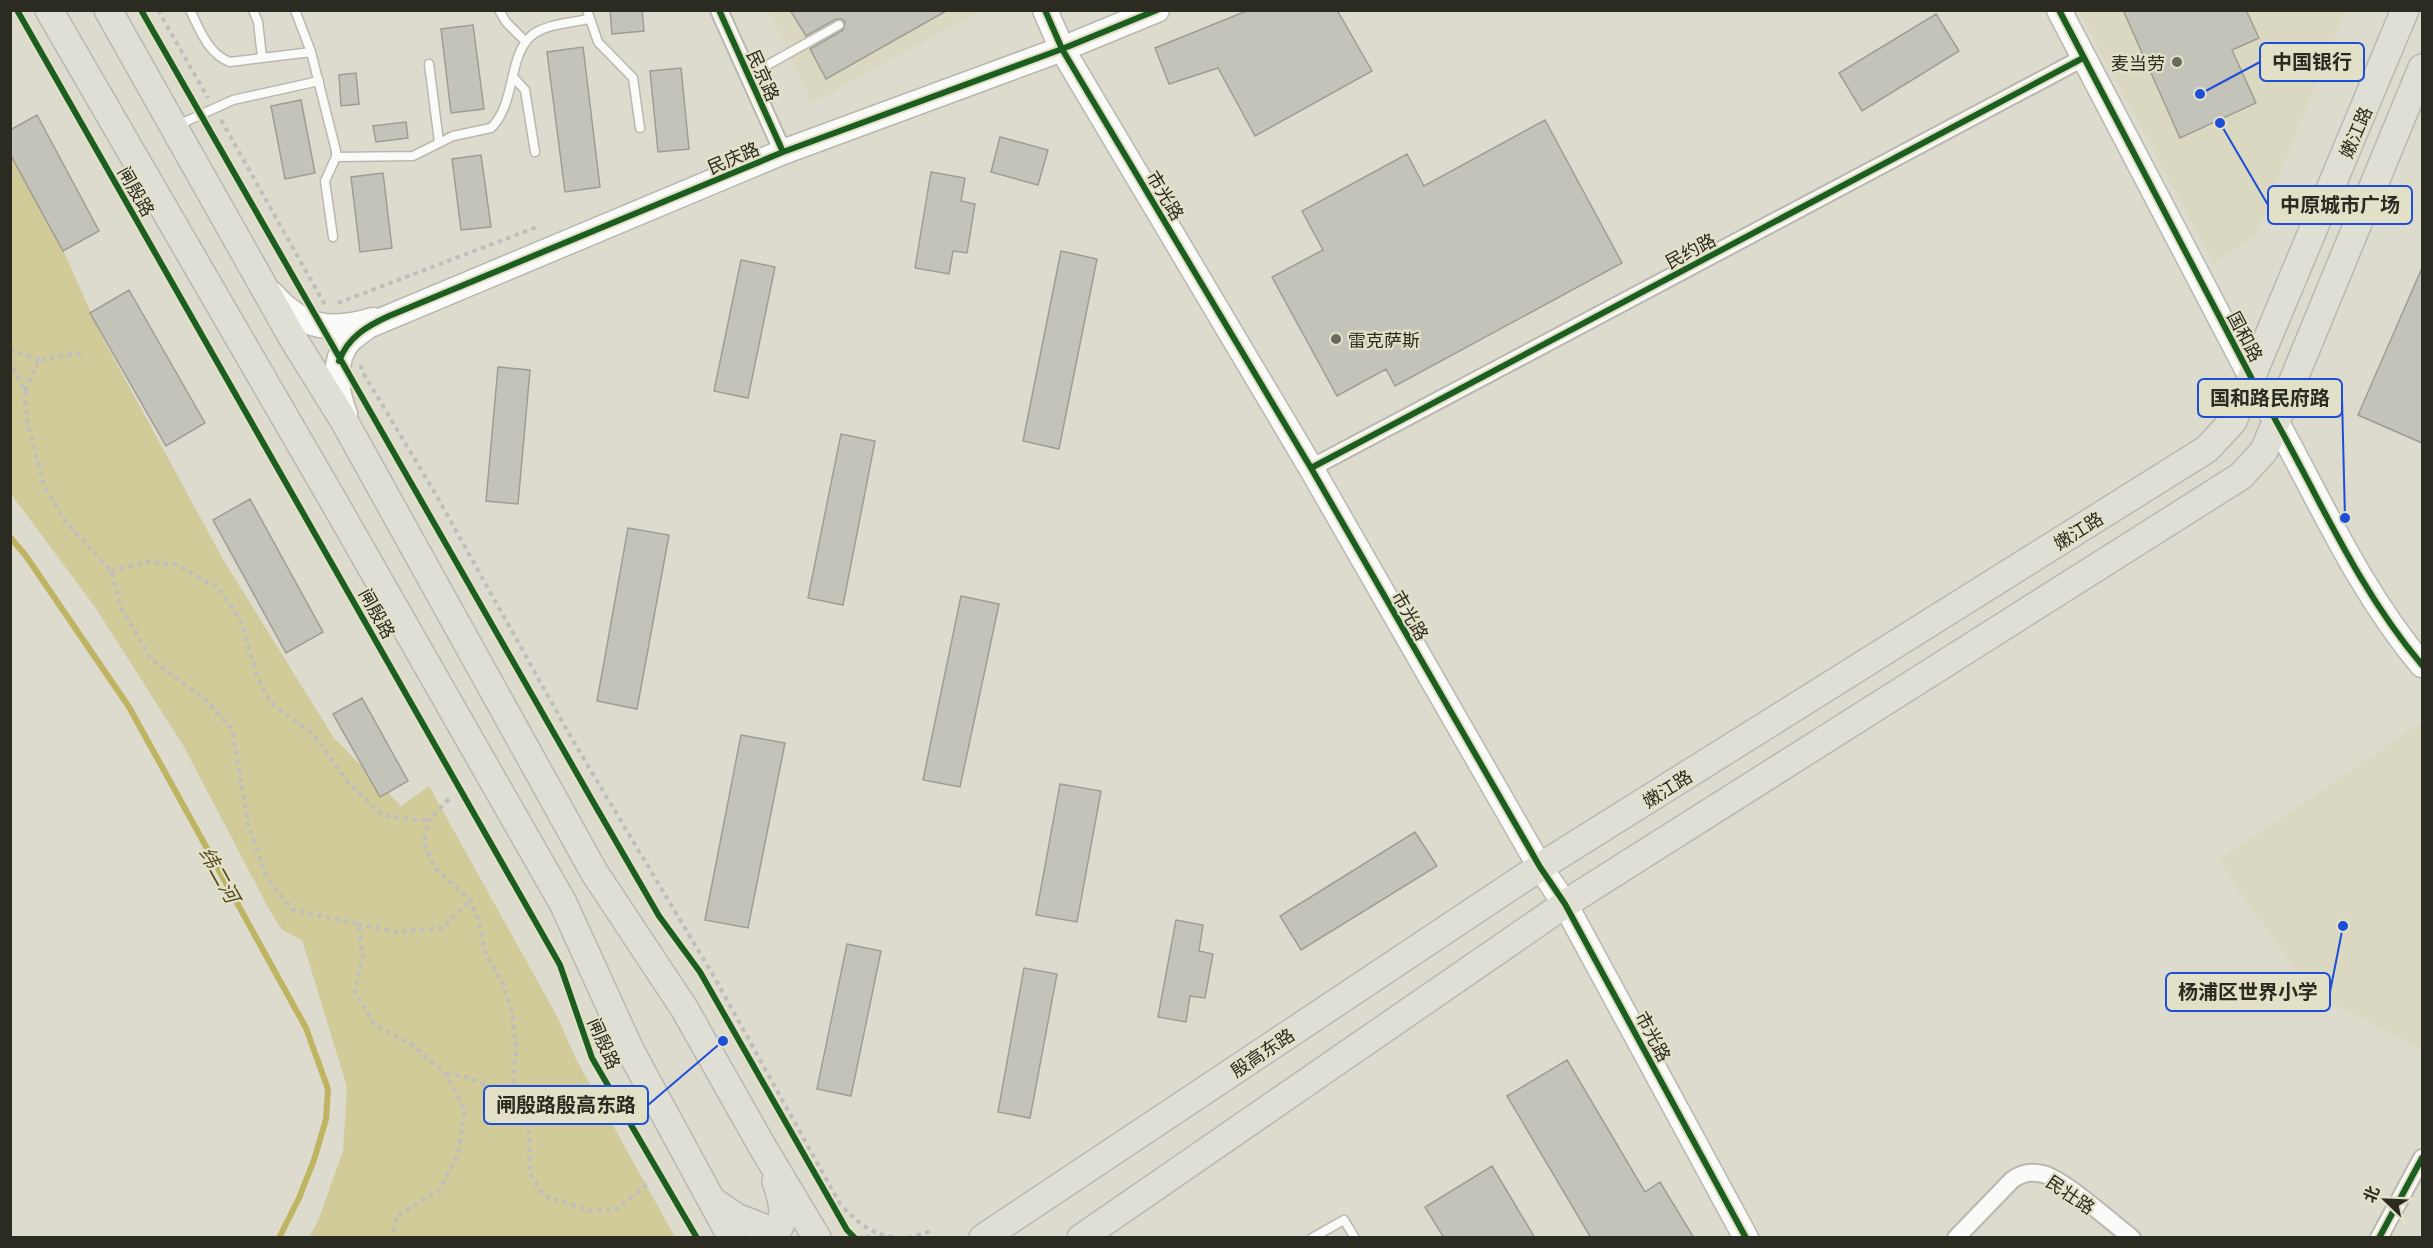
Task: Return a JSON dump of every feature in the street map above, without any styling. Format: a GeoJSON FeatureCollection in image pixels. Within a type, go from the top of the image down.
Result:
{"type":"FeatureCollection","features":[{"type":"Feature","properties":{"kind":"main road","name":"闸殷路"},"geometry":{"type":"LineString","coordinates":[[49,10],[563,903],[631,1052],[732,1238]]}},
{"type":"Feature","properties":{"kind":"main road"},"geometry":{"type":"LineString","coordinates":[[108,10],[359,450],[594,872],[684,1008],[817,1238]]}},
{"type":"Feature","properties":{"kind":"main road","name":"嫩江路"},"geometry":{"type":"LineString","coordinates":[[1540,867],[2206,449],[2233,421],[2405,10]]}},
{"type":"Feature","properties":{"kind":"main road","name":"嫩江路"},"geometry":{"type":"LineString","coordinates":[[1565,904],[2241,476],[2264,451],[2422,68]]}},
{"type":"Feature","properties":{"kind":"main road","name":"殷高东路"},"geometry":{"type":"LineString","coordinates":[[983,1238],[1540,867]]}},
{"type":"Feature","properties":{"kind":"main road"},"geometry":{"type":"LineString","coordinates":[[1081,1238],[1565,904]]}},
{"type":"Feature","properties":{"kind":"main road"},"geometry":{"type":"LineString","coordinates":[[711,1200],[736,1217],[762,1228],[772,1231],[778,1228],[782,1221],[781,1197],[762,1146]]}},
{"type":"Feature","properties":{"kind":"street","name":"民京路"},"geometry":{"type":"LineString","coordinates":[[718,10],[783,152]]}},
{"type":"Feature","properties":{"kind":"street","name":"市光路"},"geometry":{"type":"LineString","coordinates":[[1045,10],[1062,49],[1311,468],[1540,867],[1565,904],[1746,1238]]}},
{"type":"Feature","properties":{"kind":"street","name":"民庆路"},"geometry":{"type":"LineString","coordinates":[[264,285],[294,316],[321,326],[351,332],[783,152],[1062,49],[1157,10]]}},
{"type":"Feature","properties":{"kind":"street","name":"国和路"},"geometry":{"type":"LineString","coordinates":[[2059,10],[2252,379],[2277,420],[2370,592],[2399,637],[2422,665]]}},
{"type":"Feature","properties":{"kind":"street","name":"民约路"},"geometry":{"type":"LineString","coordinates":[[1311,468],[2083,58]]}},
{"type":"Feature","properties":{"kind":"street"},"geometry":{"type":"LineString","coordinates":[[351,332],[349,342],[339,361],[337,383],[341,405],[359,450]]}},
{"type":"Feature","properties":{"kind":"street"},"geometry":{"type":"LineString","coordinates":[[2379,1238],[2422,1158]]}},
{"type":"Feature","properties":{"kind":"street","name":"民壮路"},"geometry":{"type":"LineString","coordinates":[[1956,1238],[2012,1180],[2018,1175],[2032,1172],[2054,1178],[2132,1238]]}},
{"type":"Feature","properties":{"kind":"lane"},"geometry":{"type":"LineString","coordinates":[[190,10],[209,46],[221,58],[230,62],[310,52]]}},
{"type":"Feature","properties":{"kind":"lane"},"geometry":{"type":"LineString","coordinates":[[254,10],[258,22],[262,57]]}},
{"type":"Feature","properties":{"kind":"lane"},"geometry":{"type":"LineString","coordinates":[[295,10],[319,81],[336,157],[326,181],[333,237]]}},
{"type":"Feature","properties":{"kind":"lane"},"geometry":{"type":"LineString","coordinates":[[500,10],[506,22],[526,42]]}},
{"type":"Feature","properties":{"kind":"lane"},"geometry":{"type":"LineString","coordinates":[[336,157],[413,156],[439,142],[468,132],[491,128],[505,110],[513,77],[526,42],[532,35],[546,28],[588,14],[598,42],[633,78],[640,128]]}},
{"type":"Feature","properties":{"kind":"lane"},"geometry":{"type":"LineString","coordinates":[[748,76],[839,25]]}},
{"type":"Feature","properties":{"kind":"lane"},"geometry":{"type":"LineString","coordinates":[[429,64],[439,142]]}},
{"type":"Feature","properties":{"kind":"lane"},"geometry":{"type":"LineString","coordinates":[[513,77],[525,90],[535,152]]}},
{"type":"Feature","properties":{"kind":"lane"},"geometry":{"type":"LineString","coordinates":[[175,127],[233,100],[319,81]]}},
{"type":"Feature","properties":{"kind":"lane"},"geometry":{"type":"LineString","coordinates":[[1312,1238],[1344,1220],[1354,1238]]}},
{"type":"Feature","properties":{"kind":"path"},"geometry":{"type":"LineString","coordinates":[[262,193],[327,309],[537,227]]}},
{"type":"Feature","properties":{"kind":"path"},"geometry":{"type":"LineString","coordinates":[[338,303],[364,357],[362,371],[435,493],[572,739],[713,975],[840,1204],[865,1228],[876,1234],[901,1238]]}},
{"type":"Feature","properties":{"kind":"path"},"geometry":{"type":"LineString","coordinates":[[10,350],[39,360],[81,353]]}},
{"type":"Feature","properties":{"kind":"path"},"geometry":{"type":"LineString","coordinates":[[10,359],[25,392],[27,420],[44,486],[66,522],[111,571],[121,607],[150,658],[207,701],[232,729],[248,824],[267,878],[293,910],[396,932],[443,928],[470,900]]}},
{"type":"Feature","properties":{"kind":"path"},"geometry":{"type":"LineString","coordinates":[[25,392],[39,360]]}},
{"type":"Feature","properties":{"kind":"path"},"geometry":{"type":"LineString","coordinates":[[111,571],[146,562],[178,565],[219,589],[240,619],[257,675],[270,702],[312,733],[348,782],[382,815],[428,821]]}},
{"type":"Feature","properties":{"kind":"path"},"geometry":{"type":"LineString","coordinates":[[449,799],[428,821],[424,844],[434,867],[470,900],[478,919],[486,955],[502,981],[512,1011],[516,1047],[514,1098],[529,1128],[530,1173],[544,1196],[591,1211],[615,1210],[650,1182]]}},
{"type":"Feature","properties":{"kind":"path"},"geometry":{"type":"LineString","coordinates":[[358,924],[363,955],[355,992],[374,1024],[412,1045],[446,1074],[465,1110],[458,1154],[439,1190],[397,1216],[392,1238]]}},
{"type":"Feature","properties":{"kind":"path"},"geometry":{"type":"LineString","coordinates":[[446,1074],[463,1074],[479,1084],[514,1098]]}},
{"type":"Feature","properties":{"kind":"path"},"geometry":{"type":"LineString","coordinates":[[812,1169],[836,1210]]}},
{"type":"Feature","properties":{"kind":"path"},"geometry":{"type":"LineString","coordinates":[[908,1238],[928,1232],[932,1238]]}},
{"type":"Feature","properties":{"kind":"path"},"geometry":{"type":"LineString","coordinates":[[866,1238],[876,1234]]}},
{"type":"Feature","properties":{"kind":"shaded area"},"geometry":{"type":"Polygon","coordinates":[[[768,11],[981,11],[812,103],[768,11]]]}},
{"type":"Feature","properties":{"kind":"shaded area"},"geometry":{"type":"Polygon","coordinates":[[[2079,11],[2346,11],[2255,236],[2214,264],[2079,11]]]}},
{"type":"Feature","properties":{"kind":"shaded area"},"geometry":{"type":"Polygon","coordinates":[[[10,131],[100,333],[224,561],[334,738],[401,806],[429,786],[558,1018],[576,1059],[675,1237],[309,1237],[318,1221],[343,1151],[347,1087],[302,940],[282,930],[183,745],[95,607],[11,494],[10,131]]]}},
{"type":"Feature","properties":{"kind":"shaded area"},"geometry":{"type":"Polygon","coordinates":[[[2422,722],[2422,1050],[2310,992],[2218,860],[2422,722]]]}},
{"type":"Feature","properties":{"kind":"building"},"geometry":{"type":"Polygon","coordinates":[[[610,10],[642,10],[644,31],[612,34],[610,10]]]}},
{"type":"Feature","properties":{"kind":"building"},"geometry":{"type":"Polygon","coordinates":[[[790,10],[948,10],[826,79],[810,49],[843,30],[845,22],[842,19],[836,19],[806,36],[790,10]]]}},
{"type":"Feature","properties":{"kind":"building"},"geometry":{"type":"Polygon","coordinates":[[[1249,10],[1337,10],[1372,71],[1255,136],[1218,68],[1169,84],[1155,48],[1249,10]]]}},
{"type":"Feature","properties":{"kind":"building"},"geometry":{"type":"Polygon","coordinates":[[[2123,10],[2246,10],[2259,38],[2232,50],[2256,103],[2180,138],[2123,10]]]}},
{"type":"Feature","properties":{"kind":"building"},"geometry":{"type":"Polygon","coordinates":[[[1936,14],[1959,51],[1862,111],[1839,73],[1936,14]]]}},
{"type":"Feature","properties":{"kind":"building"},"geometry":{"type":"Polygon","coordinates":[[[473,25],[484,109],[451,113],[441,29],[473,25]]]}},
{"type":"Feature","properties":{"kind":"building"},"geometry":{"type":"Polygon","coordinates":[[[583,47],[600,187],[565,192],[547,52],[583,47]]]}},
{"type":"Feature","properties":{"kind":"building"},"geometry":{"type":"Polygon","coordinates":[[[681,68],[689,149],[658,152],[650,71],[681,68]]]}},
{"type":"Feature","properties":{"kind":"building"},"geometry":{"type":"Polygon","coordinates":[[[356,73],[359,104],[341,106],[339,75],[356,73]]]}},
{"type":"Feature","properties":{"kind":"building"},"geometry":{"type":"Polygon","coordinates":[[[301,100],[315,173],[285,179],[271,106],[301,100]]]}},
{"type":"Feature","properties":{"kind":"building"},"geometry":{"type":"Polygon","coordinates":[[[37,115],[99,231],[63,251],[10,154],[10,130],[37,115]]]}},
{"type":"Feature","properties":{"kind":"building"},"geometry":{"type":"Polygon","coordinates":[[[1545,120],[1622,263],[1395,386],[1386,369],[1337,396],[1272,277],[1323,250],[1302,211],[1407,154],[1424,186],[1545,120]]]}},
{"type":"Feature","properties":{"kind":"building"},"geometry":{"type":"Polygon","coordinates":[[[406,122],[408,138],[376,142],[373,126],[406,122]]]}},
{"type":"Feature","properties":{"kind":"building"},"geometry":{"type":"Polygon","coordinates":[[[1000,137],[1048,150],[1038,185],[991,172],[1000,137]]]}},
{"type":"Feature","properties":{"kind":"building"},"geometry":{"type":"Polygon","coordinates":[[[481,155],[491,227],[461,230],[452,159],[481,155]]]}},
{"type":"Feature","properties":{"kind":"building"},"geometry":{"type":"Polygon","coordinates":[[[931,172],[965,178],[961,201],[975,204],[967,253],[953,251],[949,274],[915,268],[931,172]]]}},
{"type":"Feature","properties":{"kind":"building"},"geometry":{"type":"Polygon","coordinates":[[[383,173],[392,248],[360,252],[351,177],[383,173]]]}},
{"type":"Feature","properties":{"kind":"building"},"geometry":{"type":"Polygon","coordinates":[[[1061,251],[1097,259],[1059,449],[1023,441],[1061,251]]]}},
{"type":"Feature","properties":{"kind":"building"},"geometry":{"type":"Polygon","coordinates":[[[741,260],[775,267],[748,398],[714,391],[741,260]]]}},
{"type":"Feature","properties":{"kind":"building"},"geometry":{"type":"Polygon","coordinates":[[[2422,268],[2422,443],[2358,415],[2422,268]]]}},
{"type":"Feature","properties":{"kind":"building"},"geometry":{"type":"Polygon","coordinates":[[[129,290],[205,423],[166,446],[90,313],[129,290]]]}},
{"type":"Feature","properties":{"kind":"building"},"geometry":{"type":"Polygon","coordinates":[[[498,367],[530,370],[518,504],[486,501],[498,367]]]}},
{"type":"Feature","properties":{"kind":"building"},"geometry":{"type":"Polygon","coordinates":[[[841,434],[875,441],[843,605],[808,598],[841,434]]]}},
{"type":"Feature","properties":{"kind":"building"},"geometry":{"type":"Polygon","coordinates":[[[250,499],[323,632],[286,653],[213,520],[250,499]]]}},
{"type":"Feature","properties":{"kind":"building"},"geometry":{"type":"Polygon","coordinates":[[[628,528],[669,535],[637,709],[597,701],[628,528]]]}},
{"type":"Feature","properties":{"kind":"building"},"geometry":{"type":"Polygon","coordinates":[[[961,596],[999,604],[960,787],[923,780],[961,596]]]}},
{"type":"Feature","properties":{"kind":"building"},"geometry":{"type":"Polygon","coordinates":[[[362,698],[408,781],[380,797],[333,714],[362,698]]]}},
{"type":"Feature","properties":{"kind":"building"},"geometry":{"type":"Polygon","coordinates":[[[741,735],[785,743],[748,928],[705,920],[741,735]]]}},
{"type":"Feature","properties":{"kind":"building"},"geometry":{"type":"Polygon","coordinates":[[[1060,784],[1101,791],[1077,922],[1036,915],[1060,784]]]}},
{"type":"Feature","properties":{"kind":"building"},"geometry":{"type":"Polygon","coordinates":[[[1415,832],[1437,866],[1301,950],[1280,916],[1415,832]]]}},
{"type":"Feature","properties":{"kind":"building"},"geometry":{"type":"Polygon","coordinates":[[[1176,920],[1203,925],[1199,951],[1213,954],[1205,998],[1190,996],[1186,1022],[1158,1017],[1176,920]]]}},
{"type":"Feature","properties":{"kind":"building"},"geometry":{"type":"Polygon","coordinates":[[[847,944],[881,951],[851,1096],[817,1089],[847,944]]]}},
{"type":"Feature","properties":{"kind":"building"},"geometry":{"type":"Polygon","coordinates":[[[1024,968],[1057,974],[1030,1118],[998,1112],[1024,968]]]}},
{"type":"Feature","properties":{"kind":"building"},"geometry":{"type":"Polygon","coordinates":[[[1567,1060],[1645,1192],[1660,1182],[1694,1238],[1591,1238],[1507,1096],[1567,1060]]]}},
{"type":"Feature","properties":{"kind":"building"},"geometry":{"type":"Polygon","coordinates":[[[1492,1166],[1535,1238],[1444,1238],[1425,1207],[1492,1166]]]}},
{"type":"Feature","properties":{"kind":"waterway","name":"纬二河"},"geometry":{"type":"LineString","coordinates":[[10,537],[26,556],[129,707],[306,1028],[328,1089],[326,1119],[314,1160],[299,1198],[279,1238]]}},
{"type":"Feature","properties":{"kind":"cycle path"},"geometry":{"type":"LineString","coordinates":[[17,10],[560,965],[592,1058],[697,1238]]}},
{"type":"Feature","properties":{"kind":"cycle path"},"geometry":{"type":"LineString","coordinates":[[141,10],[659,916],[700,972],[847,1230],[855,1238]]}},
{"type":"Feature","properties":{"kind":"cycle path"},"geometry":{"type":"LineString","coordinates":[[719,10],[783,152]]}},
{"type":"Feature","properties":{"kind":"cycle path"},"geometry":{"type":"LineString","coordinates":[[1045,10],[1062,49],[1311,468],[1540,867],[1565,904],[1746,1238]]}},
{"type":"Feature","properties":{"kind":"cycle path"},"geometry":{"type":"LineString","coordinates":[[339,361],[348,345],[359,333],[389,316],[783,152],[1062,49],[1157,10]]}},
{"type":"Feature","properties":{"kind":"cycle path"},"geometry":{"type":"LineString","coordinates":[[2059,10],[2331,525],[2373,598],[2422,665]]}},
{"type":"Feature","properties":{"kind":"cycle path"},"geometry":{"type":"LineString","coordinates":[[1311,468],[2083,58]]}},
{"type":"Feature","properties":{"kind":"cycle path"},"geometry":{"type":"LineString","coordinates":[[2379,1238],[2422,1158]]}},
{"type":"Feature","properties":{"kind":"place","name":"麦当劳"},"geometry":{"type":"Point","coordinates":[2177,62]}},
{"type":"Feature","properties":{"kind":"place","name":"中国银行"},"geometry":{"type":"Point","coordinates":[2200,94]}},
{"type":"Feature","properties":{"kind":"place","name":"中原城市广场"},"geometry":{"type":"Point","coordinates":[2220,123]}},
{"type":"Feature","properties":{"kind":"place","name":"雷克萨斯"},"geometry":{"type":"Point","coordinates":[1336,339]}},
{"type":"Feature","properties":{"kind":"place","name":"国和路民府路"},"geometry":{"type":"Point","coordinates":[2345,518]}},
{"type":"Feature","properties":{"kind":"place","name":"杨浦区世界小学"},"geometry":{"type":"Point","coordinates":[2343,926]}},
{"type":"Feature","properties":{"kind":"place","name":"闸殷路殷高东路"},"geometry":{"type":"Point","coordinates":[723,1041]}}]}
